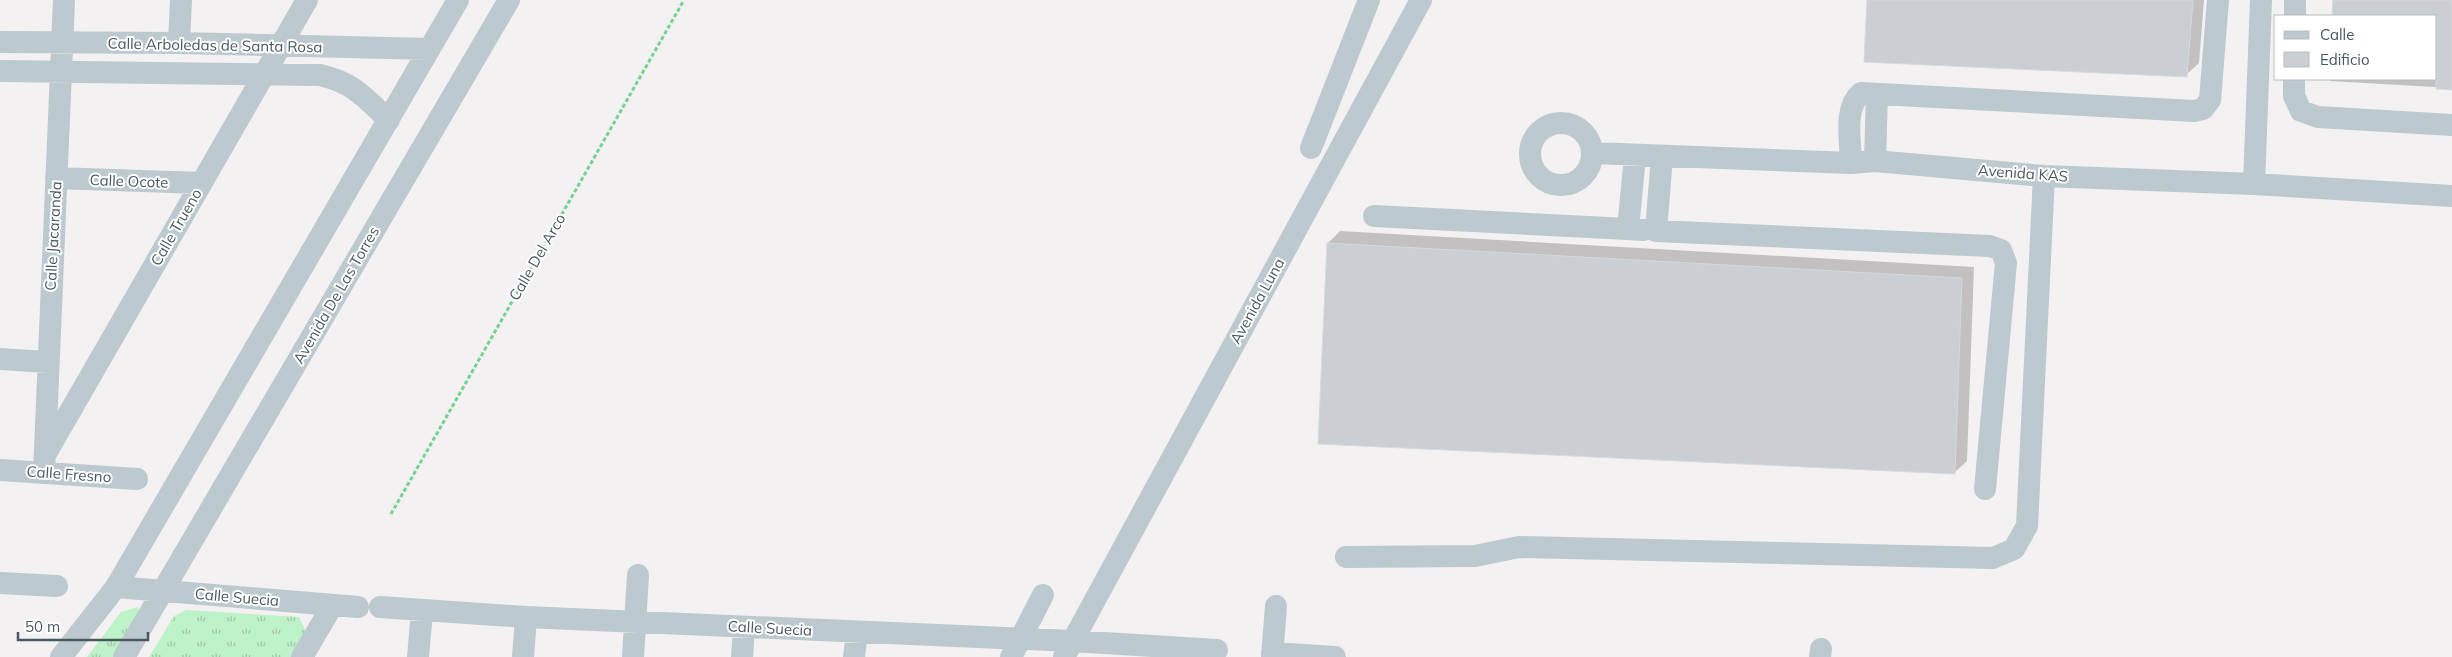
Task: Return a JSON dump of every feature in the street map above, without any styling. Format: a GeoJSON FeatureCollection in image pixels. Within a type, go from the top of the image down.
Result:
{"type":"FeatureCollection","features":[{"type":"Feature","properties":{"kind":"street","name":"Calle Jacaranda"},"geometry":{"type":"LineString","coordinates":[[44,464],[64,0]]}},
{"type":"Feature","properties":{"kind":"street"},"geometry":{"type":"LineString","coordinates":[[180,43],[181,0]]}},
{"type":"Feature","properties":{"kind":"street"},"geometry":{"type":"LineString","coordinates":[[62,657],[116,587],[458,0]]}},
{"type":"Feature","properties":{"kind":"street","name":"Avenida De Las Torres"},"geometry":{"type":"LineString","coordinates":[[124,657],[509,0]]}},
{"type":"Feature","properties":{"kind":"street"},"geometry":{"type":"LineString","coordinates":[[1311,148],[1369,0]]}},
{"type":"Feature","properties":{"kind":"street","name":"Avenida Luna"},"geometry":{"type":"LineString","coordinates":[[1068,649],[1421,0]]}},
{"type":"Feature","properties":{"kind":"street"},"geometry":{"type":"LineString","coordinates":[[1852,163],[1850,109],[1854,99],[1861,93],[2194,111],[2203,109],[2210,100],[2218,0]]}},
{"type":"Feature","properties":{"kind":"street"},"geometry":{"type":"LineString","coordinates":[[2254,184],[2261,0]]}},
{"type":"Feature","properties":{"kind":"street"},"geometry":{"type":"LineString","coordinates":[[2295,0],[2295,15]]}},
{"type":"Feature","properties":{"kind":"street","name":"Calle Trueno"},"geometry":{"type":"LineString","coordinates":[[44,464],[264,74],[299,6]]}},
{"type":"Feature","properties":{"kind":"street","name":"Calle Arboledas de Santa Rosa"},"geometry":{"type":"LineString","coordinates":[[0,42],[180,43],[429,49]]}},
{"type":"Feature","properties":{"kind":"street","name":"Calle Arboledas de Santa Rosa"},"geometry":{"type":"LineString","coordinates":[[0,71],[320,75],[342,80],[389,120]]}},
{"type":"Feature","properties":{"kind":"street"},"geometry":{"type":"LineString","coordinates":[[2294,80],[2294,96],[2301,111],[2318,117],[2452,125]]}},
{"type":"Feature","properties":{"kind":"street"},"geometry":{"type":"LineString","coordinates":[[1875,162],[1877,94]]}},
{"type":"Feature","properties":{"kind":"street","name":"Avenida KAS"},"geometry":{"type":"LineString","coordinates":[[1594,153],[1852,163],[1875,162],[2044,176],[2254,184],[2452,196]]}},
{"type":"Feature","properties":{"kind":"street"},"geometry":{"type":"LineString","coordinates":[[1628,229],[1636,156]]}},
{"type":"Feature","properties":{"kind":"street"},"geometry":{"type":"LineString","coordinates":[[1656,231],[1662,156]]}},
{"type":"Feature","properties":{"kind":"street"},"geometry":{"type":"LineString","coordinates":[[1346,557],[1475,556],[1519,547],[1993,558],[2014,548],[2026,526],[2044,176]]}},
{"type":"Feature","properties":{"kind":"street","name":"Calle Ocote"},"geometry":{"type":"LineString","coordinates":[[56,178],[201,183]]}},
{"type":"Feature","properties":{"kind":"street"},"geometry":{"type":"LineString","coordinates":[[1374,216],[1990,246],[2001,250],[2006,263],[1985,489]]}},
{"type":"Feature","properties":{"kind":"street"},"geometry":{"type":"LineString","coordinates":[[0,359],[47,362]]}},
{"type":"Feature","properties":{"kind":"street","name":"Calle Fresno"},"geometry":{"type":"LineString","coordinates":[[0,470],[44,464],[137,478]]}},
{"type":"Feature","properties":{"kind":"street"},"geometry":{"type":"LineString","coordinates":[[633,657],[638,575]]}},
{"type":"Feature","properties":{"kind":"street"},"geometry":{"type":"LineString","coordinates":[[0,583],[57,586]]}},
{"type":"Feature","properties":{"kind":"street","name":"Calle Suecia"},"geometry":{"type":"LineString","coordinates":[[116,587],[332,606],[744,628],[856,632],[1016,648],[1160,652],[1217,650]]}},
{"type":"Feature","properties":{"kind":"street"},"geometry":{"type":"LineString","coordinates":[[1016,648],[1043,595]]}},
{"type":"Feature","properties":{"kind":"street"},"geometry":{"type":"LineString","coordinates":[[302,657],[332,606]]}},
{"type":"Feature","properties":{"kind":"street"},"geometry":{"type":"LineString","coordinates":[[1276,606],[1272,655],[1335,657]]}},
{"type":"Feature","properties":{"kind":"street"},"geometry":{"type":"LineString","coordinates":[[418,657],[422,611]]}},
{"type":"Feature","properties":{"kind":"street"},"geometry":{"type":"LineString","coordinates":[[523,657],[526,617]]}},
{"type":"Feature","properties":{"kind":"street"},"geometry":{"type":"LineString","coordinates":[[742,657],[744,628]]}},
{"type":"Feature","properties":{"kind":"street"},"geometry":{"type":"LineString","coordinates":[[854,657],[856,632]]}},
{"type":"Feature","properties":{"kind":"path","name":"Calle Del Arco"},"geometry":{"type":"LineString","coordinates":[[391,514],[684,0]]}},
{"type":"Feature","properties":{"kind":"green space"},"geometry":{"type":"Polygon","coordinates":[[[138,607],[140,618],[118,657],[87,657],[121,612],[138,607]]]}},
{"type":"Feature","properties":{"kind":"green space"},"geometry":{"type":"Polygon","coordinates":[[[186,610],[299,617],[306,631],[291,657],[149,657],[174,616],[186,610]]]}},
{"type":"Feature","properties":{"kind":"building"},"geometry":{"type":"Polygon","coordinates":[[[1867,0],[2193,0],[2187,77],[1864,62],[1867,0]]]}},
{"type":"Feature","properties":{"kind":"building"},"geometry":{"type":"Polygon","coordinates":[[[2333,0],[2452,0],[2452,90],[2436,89],[2437,15],[2332,15],[2333,0]]]}},
{"type":"Feature","properties":{"kind":"building"},"geometry":{"type":"Polygon","coordinates":[[[1327,243],[1962,278],[1955,474],[1318,444],[1327,243]]]}}]}
